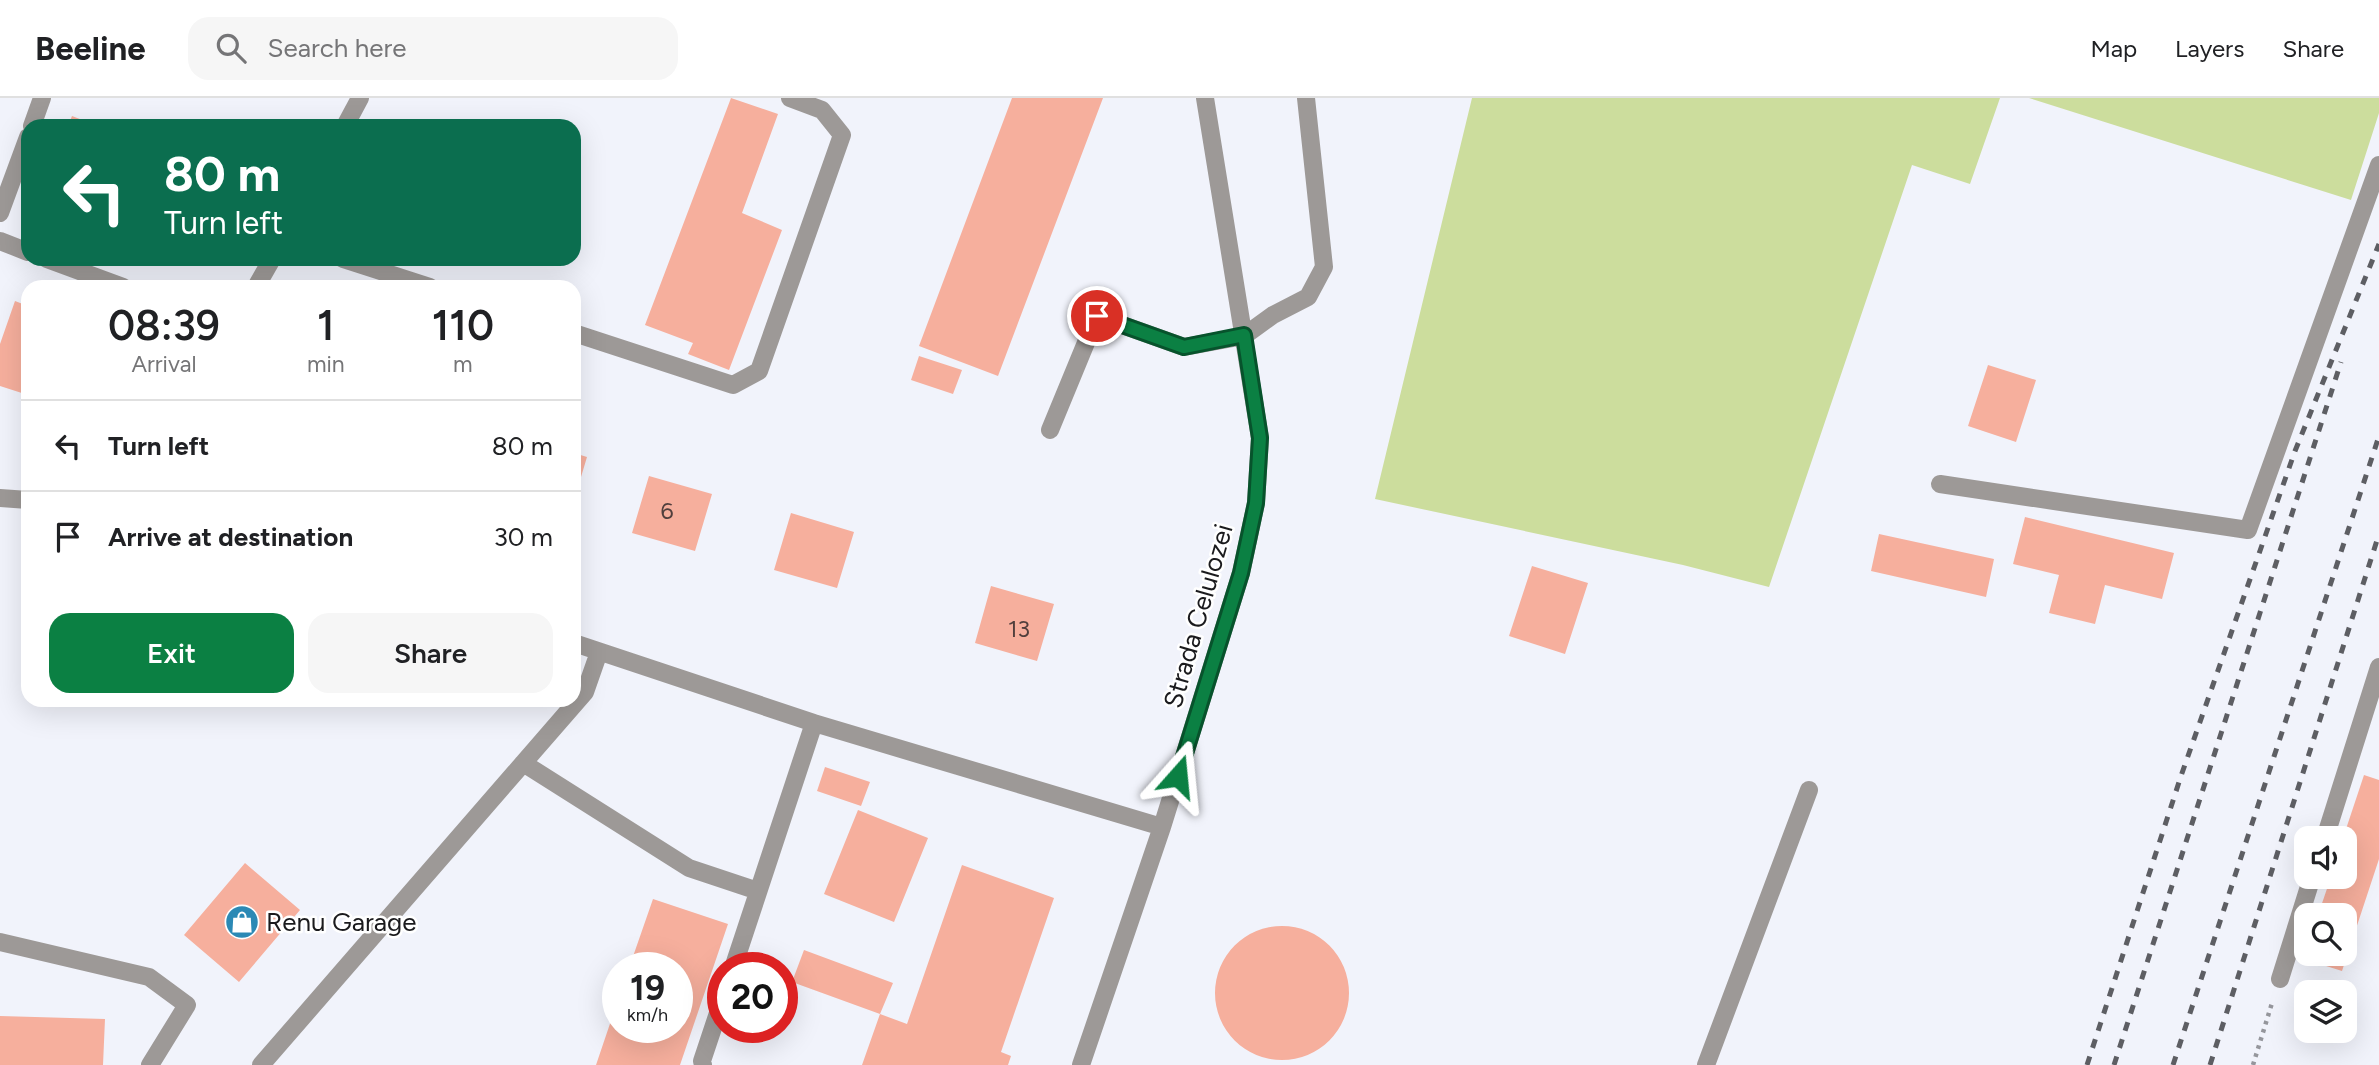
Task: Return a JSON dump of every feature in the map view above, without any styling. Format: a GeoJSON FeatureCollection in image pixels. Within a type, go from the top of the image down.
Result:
{"type":"FeatureCollection","features":[{"type":"Feature","properties":{"kind":"lane"},"geometry":{"type":"LineString","coordinates":[[34,119],[42,98]]}},
{"type":"Feature","properties":{"kind":"lane"},"geometry":{"type":"LineString","coordinates":[[349,119],[360,98]]}},
{"type":"Feature","properties":{"kind":"lane"},"geometry":{"type":"LineString","coordinates":[[581,336],[733,385],[759,371],[842,135],[822,110],[790,98]]}},
{"type":"Feature","properties":{"kind":"lane","name":"Strada Celulozei"},"geometry":{"type":"LineString","coordinates":[[1081,1065],[1162,827],[1241,573],[1256,503],[1260,438],[1205,98]]}},
{"type":"Feature","properties":{"kind":"lane"},"geometry":{"type":"LineString","coordinates":[[1050,430],[1097,316],[1184,347],[1244,335],[1273,315],[1308,297],[1324,267],[1306,98]]}},
{"type":"Feature","properties":{"kind":"lane"},"geometry":{"type":"LineString","coordinates":[[0,213],[21,156]]}},
{"type":"Feature","properties":{"kind":"lane"},"geometry":{"type":"LineString","coordinates":[[1940,484],[2248,530],[2379,165]]}},
{"type":"Feature","properties":{"kind":"lane"},"geometry":{"type":"LineString","coordinates":[[0,242],[21,250]]}},
{"type":"Feature","properties":{"kind":"lane"},"geometry":{"type":"LineString","coordinates":[[66,266],[104,280]]}},
{"type":"Feature","properties":{"kind":"lane"},"geometry":{"type":"LineString","coordinates":[[365,266],[408,280]]}},
{"type":"Feature","properties":{"kind":"lane"},"geometry":{"type":"LineString","coordinates":[[0,498],[21,500]]}},
{"type":"Feature","properties":{"kind":"lane"},"geometry":{"type":"LineString","coordinates":[[581,646],[814,723],[1162,827]]}},
{"type":"Feature","properties":{"kind":"lane"},"geometry":{"type":"LineString","coordinates":[[581,697],[599,652]]}},
{"type":"Feature","properties":{"kind":"lane"},"geometry":{"type":"LineString","coordinates":[[2329,826],[2379,667]]}},
{"type":"Feature","properties":{"kind":"lane"},"geometry":{"type":"LineString","coordinates":[[261,1065],[572,707]]}},
{"type":"Feature","properties":{"kind":"lane"},"geometry":{"type":"LineString","coordinates":[[738,952],[814,723]]}},
{"type":"Feature","properties":{"kind":"lane"},"geometry":{"type":"LineString","coordinates":[[523,763],[689,869],[758,891]]}},
{"type":"Feature","properties":{"kind":"lane"},"geometry":{"type":"LineString","coordinates":[[1706,1065],[1809,790]]}},
{"type":"Feature","properties":{"kind":"lane"},"geometry":{"type":"LineString","coordinates":[[2280,978],[2308,889]]}},
{"type":"Feature","properties":{"kind":"lane"},"geometry":{"type":"LineString","coordinates":[[0,942],[149,977],[187,1005],[150,1065]]}},
{"type":"Feature","properties":{"kind":"lane"},"geometry":{"type":"LineString","coordinates":[[703,1065],[708,1043]]}},
{"type":"Feature","properties":{"kind":"path"},"geometry":{"type":"LineString","coordinates":[[2253,1065],[2280,978]]}},
{"type":"Feature","properties":{"kind":"green space"},"geometry":{"type":"Polygon","coordinates":[[[1472,98],[2000,98],[1970,184],[1912,165],[1769,587],[1683,565],[1375,499],[1472,98]]]}},
{"type":"Feature","properties":{"kind":"green space"},"geometry":{"type":"Polygon","coordinates":[[[2029,98],[2379,98],[2379,113],[2351,200],[2029,98]]]}},
{"type":"Feature","properties":{"kind":"building"},"geometry":{"type":"Polygon","coordinates":[[[731,98],[778,114],[742,213],[782,230],[729,370],[688,354],[693,343],[645,325],[731,98]]]}},
{"type":"Feature","properties":{"kind":"building"},"geometry":{"type":"Polygon","coordinates":[[[1012,98],[1103,98],[998,376],[919,346],[1012,98]]]}},
{"type":"Feature","properties":{"kind":"building"},"geometry":{"type":"Polygon","coordinates":[[[15,301],[21,303],[21,393],[0,386],[0,344],[15,301]]]}},
{"type":"Feature","properties":{"kind":"building"},"geometry":{"type":"Polygon","coordinates":[[[919,356],[962,370],[953,394],[911,380],[919,356]]]}},
{"type":"Feature","properties":{"kind":"building"},"geometry":{"type":"Polygon","coordinates":[[[1988,365],[2036,380],[2016,442],[1968,426],[1988,365]]]}},
{"type":"Feature","properties":{"kind":"building"},"geometry":{"type":"Polygon","coordinates":[[[581,455],[587,457],[581,477],[581,455]]]}},
{"type":"Feature","properties":{"kind":"building"},"geometry":{"type":"Polygon","coordinates":[[[649,476],[712,494],[695,551],[632,533],[649,476]]]}},
{"type":"Feature","properties":{"kind":"building"},"geometry":{"type":"Polygon","coordinates":[[[791,513],[854,532],[837,588],[774,570],[791,513]]]}},
{"type":"Feature","properties":{"kind":"building"},"geometry":{"type":"Polygon","coordinates":[[[2025,517],[2174,553],[2162,599],[2105,585],[2095,624],[2049,613],[2059,575],[2013,564],[2025,517]]]}},
{"type":"Feature","properties":{"kind":"building"},"geometry":{"type":"Polygon","coordinates":[[[1879,534],[1994,559],[1986,597],[1871,571],[1879,534]]]}},
{"type":"Feature","properties":{"kind":"building"},"geometry":{"type":"Polygon","coordinates":[[[1532,566],[1588,583],[1565,654],[1509,636],[1532,566]]]}},
{"type":"Feature","properties":{"kind":"building"},"geometry":{"type":"Polygon","coordinates":[[[991,586],[1054,604],[1037,661],[975,643],[991,586]]]}},
{"type":"Feature","properties":{"kind":"building"},"geometry":{"type":"Polygon","coordinates":[[[825,767],[870,782],[861,806],[817,791],[825,767]]]}},
{"type":"Feature","properties":{"kind":"building"},"geometry":{"type":"Polygon","coordinates":[[[2364,775],[2379,780],[2379,859],[2357,926],[2357,903],[2322,903],[2327,889],[2357,889],[2357,826],[2347,826],[2364,775]]]}},
{"type":"Feature","properties":{"kind":"building"},"geometry":{"type":"Polygon","coordinates":[[[858,810],[928,838],[894,922],[824,894],[858,810]]]}},
{"type":"Feature","properties":{"kind":"building","name":"Renu Garage"},"geometry":{"type":"Polygon","coordinates":[[[245,863],[300,910],[239,982],[184,935],[245,863]]]}},
{"type":"Feature","properties":{"kind":"building"},"geometry":{"type":"Polygon","coordinates":[[[962,865],[1054,898],[1001,1052],[1011,1056],[1008,1065],[862,1065],[880,1014],[907,1024],[962,865]]]}},
{"type":"Feature","properties":{"kind":"building"},"geometry":{"type":"Polygon","coordinates":[[[653,899],[728,924],[718,952],[707,952],[707,986],[693,1027],[693,952],[635,952],[653,899]]]}},
{"type":"Feature","properties":{"kind":"building"},"geometry":{"type":"Polygon","coordinates":[[[1282,926],[1308,931],[1330,945],[1344,967],[1349,993],[1344,1019],[1330,1041],[1308,1055],[1282,1060],[1256,1055],[1234,1041],[1220,1019],[1215,993],[1220,967],[1234,945],[1256,931],[1282,926]]]}},
{"type":"Feature","properties":{"kind":"building"},"geometry":{"type":"Polygon","coordinates":[[[804,950],[893,983],[880,1014],[798,984],[798,966],[804,950]]]}},
{"type":"Feature","properties":{"kind":"building"},"geometry":{"type":"Polygon","coordinates":[[[2326,966],[2344,966],[2342,971],[2326,966]]]}},
{"type":"Feature","properties":{"kind":"building"},"geometry":{"type":"Polygon","coordinates":[[[0,1016],[105,1019],[103,1065],[0,1065],[0,1016]]]}},
{"type":"Feature","properties":{"kind":"building"},"geometry":{"type":"Polygon","coordinates":[[[603,1043],[687,1043],[680,1065],[596,1065],[603,1043]]]}},
{"type":"Feature","properties":{"kind":"railway"},"geometry":{"type":"LineString","coordinates":[[2087,1065],[2181,776],[2295,451],[2379,244]]}},
{"type":"Feature","properties":{"kind":"railway"},"geometry":{"type":"LineString","coordinates":[[2114,1065],[2341,362]]}},
{"type":"Feature","properties":{"kind":"railway"},"geometry":{"type":"LineString","coordinates":[[2173,1065],[2379,436]]}},
{"type":"Feature","properties":{"kind":"railway"},"geometry":{"type":"LineString","coordinates":[[2210,1065],[2379,534]]}},
{"type":"Feature","properties":{"kind":"place","name":"Renu Garage"},"geometry":{"type":"Point","coordinates":[242,922]}},
{"type":"Feature","properties":{"kind":"route"},"geometry":{"type":"LineString","coordinates":[[1097,316],[1184,347],[1244,335],[1260,438],[1256,503],[1241,573],[1178,776]]}}]}
